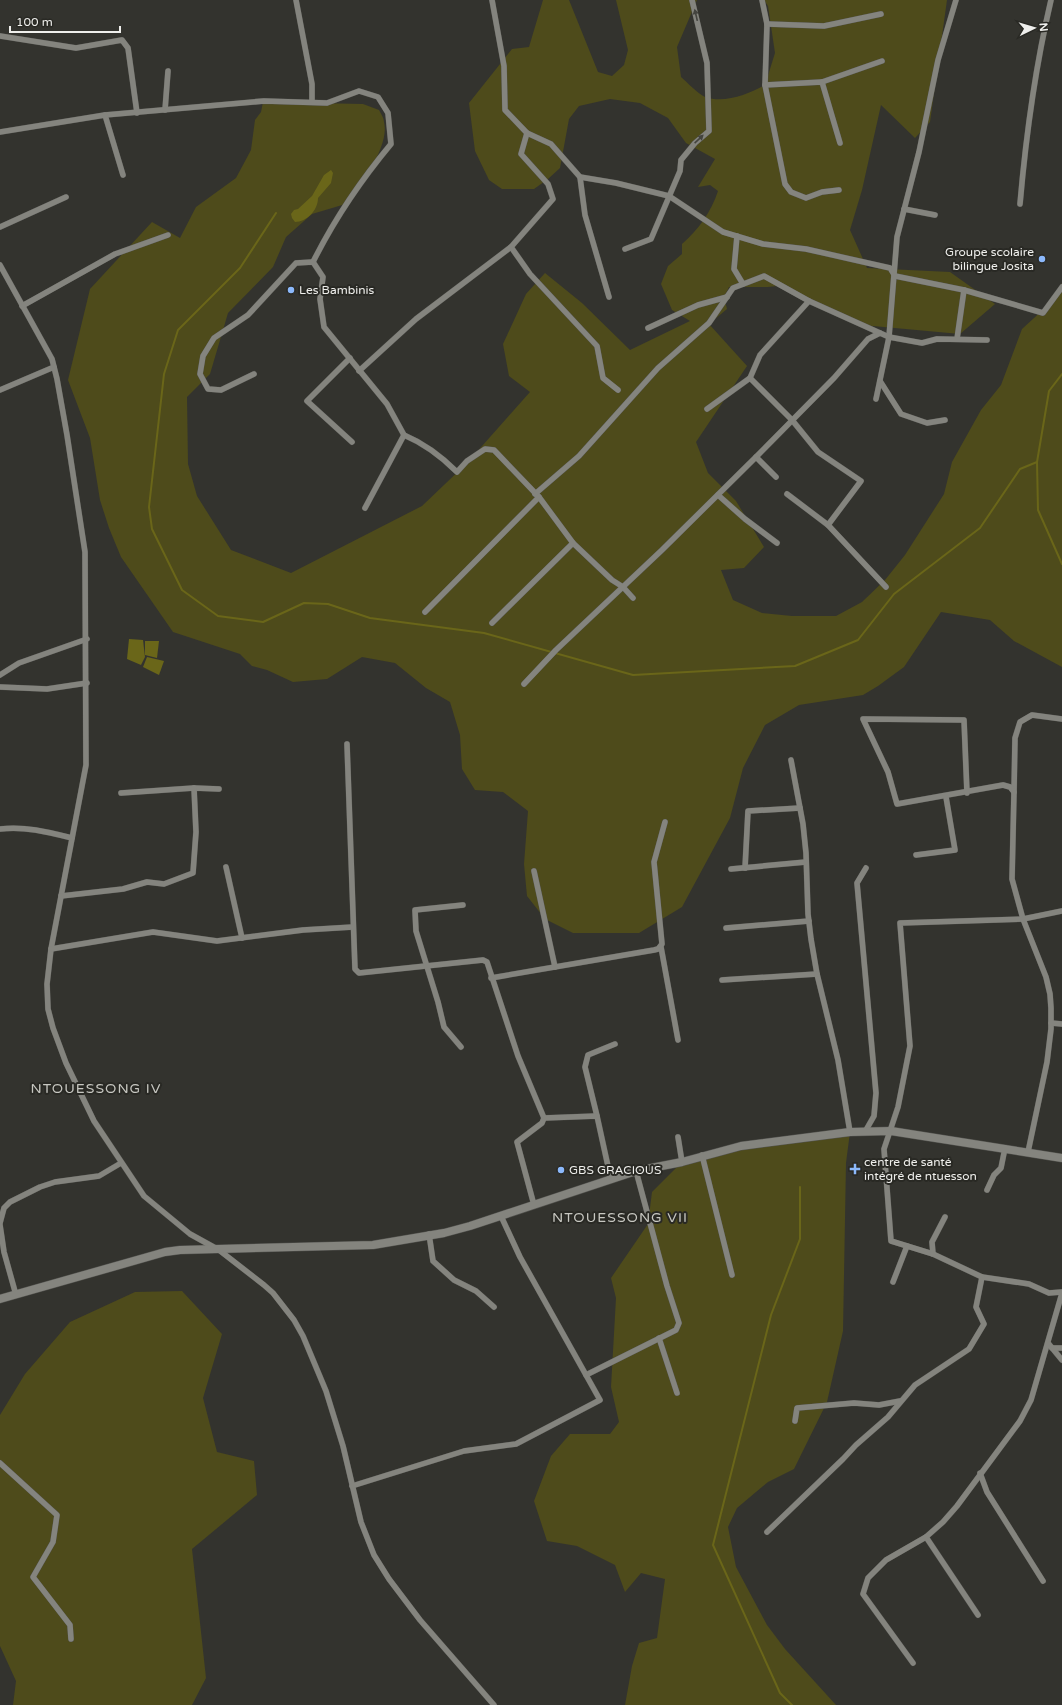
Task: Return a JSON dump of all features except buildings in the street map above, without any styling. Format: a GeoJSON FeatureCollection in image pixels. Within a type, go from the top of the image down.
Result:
{"type":"FeatureCollection","features":[{"type":"Feature","properties":{"kind":"street"},"geometry":{"type":"LineString","coordinates":[[296,0],[312,84],[312,102]]}},
{"type":"Feature","properties":{"kind":"street"},"geometry":{"type":"LineString","coordinates":[[492,0],[504,66],[505,110],[527,133],[551,144],[580,177],[586,215],[609,297]]}},
{"type":"Feature","properties":{"kind":"street"},"geometry":{"type":"LineString","coordinates":[[625,249],[651,239],[680,171],[681,160],[695,143],[710,131],[706,63],[692,0]]}},
{"type":"Feature","properties":{"kind":"street"},"geometry":{"type":"LineString","coordinates":[[762,0],[767,24],[765,85],[785,184],[791,192],[806,198],[822,192],[838,190]]}},
{"type":"Feature","properties":{"kind":"street"},"geometry":{"type":"LineString","coordinates":[[876,399],[889,337],[897,237],[919,152],[938,60],[956,0]]}},
{"type":"Feature","properties":{"kind":"street"},"geometry":{"type":"LineString","coordinates":[[1020,204],[1025,146],[1033,83],[1051,0]]}},
{"type":"Feature","properties":{"kind":"street"},"geometry":{"type":"LineString","coordinates":[[767,24],[824,26],[881,14]]}},
{"type":"Feature","properties":{"kind":"street"},"geometry":{"type":"LineString","coordinates":[[0,36],[76,48],[122,40],[125,41],[128,48],[137,113]]}},
{"type":"Feature","properties":{"kind":"street"},"geometry":{"type":"LineString","coordinates":[[765,85],[822,82],[882,61]]}},
{"type":"Feature","properties":{"kind":"street"},"geometry":{"type":"LineString","coordinates":[[165,110],[168,71]]}},
{"type":"Feature","properties":{"kind":"street"},"geometry":{"type":"LineString","coordinates":[[822,82],[840,143]]}},
{"type":"Feature","properties":{"kind":"street"},"geometry":{"type":"LineString","coordinates":[[0,132],[105,115],[264,101],[327,103],[359,91],[378,97],[388,113],[391,144],[372,166],[328,232],[313,262]]}},
{"type":"Feature","properties":{"kind":"street"},"geometry":{"type":"LineString","coordinates":[[105,115],[123,175]]}},
{"type":"Feature","properties":{"kind":"street"},"geometry":{"type":"LineString","coordinates":[[359,371],[416,319],[511,247],[553,199],[548,184],[521,154],[527,133]]}},
{"type":"Feature","properties":{"kind":"street"},"geometry":{"type":"LineString","coordinates":[[580,177],[616,183],[669,196],[722,232],[764,244],[806,249],[890,268],[895,276],[964,290],[1043,314],[1062,287]]}},
{"type":"Feature","properties":{"kind":"street"},"geometry":{"type":"LineString","coordinates":[[0,227],[66,197]]}},
{"type":"Feature","properties":{"kind":"street"},"geometry":{"type":"LineString","coordinates":[[904,209],[935,216]]}},
{"type":"Feature","properties":{"kind":"street"},"geometry":{"type":"LineString","coordinates":[[22,306],[115,254],[168,235]]}},
{"type":"Feature","properties":{"kind":"street"},"geometry":{"type":"LineString","coordinates":[[737,236],[734,269],[743,284]]}},
{"type":"Feature","properties":{"kind":"street"},"geometry":{"type":"LineString","coordinates":[[511,247],[530,274],[597,346],[603,378],[618,390]]}},
{"type":"Feature","properties":{"kind":"street"},"geometry":{"type":"LineString","coordinates":[[313,262],[323,277],[320,299],[324,327],[387,404],[404,435],[413,439],[447,462],[457,472],[467,461],[485,449],[491,449],[537,496],[574,543],[612,580],[623,587],[633,598]]}},
{"type":"Feature","properties":{"kind":"street"},"geometry":{"type":"LineString","coordinates":[[254,374],[221,390],[208,389],[200,374],[203,356],[214,338],[248,315],[296,263],[313,262]]}},
{"type":"Feature","properties":{"kind":"street"},"geometry":{"type":"LineString","coordinates":[[0,265],[43,342],[54,367],[83,534],[87,639],[86,765],[51,949],[47,984],[48,1009],[53,1028],[66,1063],[94,1121],[144,1196],[190,1234],[219,1250],[273,1293],[294,1320],[304,1336],[326,1391],[342,1446],[361,1522],[381,1567],[420,1620],[494,1705]]}},
{"type":"Feature","properties":{"kind":"street"},"geometry":{"type":"LineString","coordinates":[[425,612],[537,496],[579,456],[658,368],[709,323],[733,288],[764,276],[809,301],[889,337],[922,343],[937,339],[987,340]]}},
{"type":"Feature","properties":{"kind":"street"},"geometry":{"type":"LineString","coordinates":[[957,339],[964,290]]}},
{"type":"Feature","properties":{"kind":"street"},"geometry":{"type":"LineString","coordinates":[[648,328],[698,305],[727,297]]}},
{"type":"Feature","properties":{"kind":"street"},"geometry":{"type":"LineString","coordinates":[[707,409],[750,378],[760,355],[809,301]]}},
{"type":"Feature","properties":{"kind":"street"},"geometry":{"type":"LineString","coordinates":[[524,684],[556,650],[756,457],[834,378],[868,339],[880,333]]}},
{"type":"Feature","properties":{"kind":"street"},"geometry":{"type":"LineString","coordinates":[[350,358],[307,400],[352,442]]}},
{"type":"Feature","properties":{"kind":"street"},"geometry":{"type":"LineString","coordinates":[[0,390],[54,367]]}},
{"type":"Feature","properties":{"kind":"street"},"geometry":{"type":"LineString","coordinates":[[750,378],[792,420],[818,452],[861,482],[828,525]]}},
{"type":"Feature","properties":{"kind":"street"},"geometry":{"type":"LineString","coordinates":[[880,381],[901,414],[927,423],[945,420]]}},
{"type":"Feature","properties":{"kind":"street"},"geometry":{"type":"LineString","coordinates":[[365,508],[404,435]]}},
{"type":"Feature","properties":{"kind":"street"},"geometry":{"type":"LineString","coordinates":[[756,457],[776,477]]}},
{"type":"Feature","properties":{"kind":"street"},"geometry":{"type":"LineString","coordinates":[[787,494],[828,525],[886,587]]}},
{"type":"Feature","properties":{"kind":"street"},"geometry":{"type":"LineString","coordinates":[[718,495],[745,519],[777,543]]}},
{"type":"Feature","properties":{"kind":"street"},"geometry":{"type":"LineString","coordinates":[[492,623],[574,543]]}},
{"type":"Feature","properties":{"kind":"street"},"geometry":{"type":"LineString","coordinates":[[0,675],[19,662],[87,639]]}},
{"type":"Feature","properties":{"kind":"street"},"geometry":{"type":"LineString","coordinates":[[0,687],[46,689],[87,684]]}},
{"type":"Feature","properties":{"kind":"street"},"geometry":{"type":"LineString","coordinates":[[1028,1152],[1044,1078],[1051,1023],[1050,994],[1046,977],[1023,919],[1012,879],[1015,738],[1020,722],[1032,715],[1062,719]]}},
{"type":"Feature","properties":{"kind":"street"},"geometry":{"type":"LineString","coordinates":[[967,793],[964,720],[863,719],[888,772],[897,804],[946,797],[967,793],[1003,785],[1010,787],[1014,792]]}},
{"type":"Feature","properties":{"kind":"street"},"geometry":{"type":"LineString","coordinates":[[347,744],[355,969],[357,972],[483,960],[488,964],[491,978],[518,1056],[544,1118],[542,1123],[517,1142],[534,1205]]}},
{"type":"Feature","properties":{"kind":"street"},"geometry":{"type":"LineString","coordinates":[[791,760],[800,808],[806,862],[809,921],[817,974],[838,1060],[850,1132]]}},
{"type":"Feature","properties":{"kind":"street"},"geometry":{"type":"LineString","coordinates":[[61,896],[123,889],[147,882],[164,884],[193,873],[196,832],[194,788]]}},
{"type":"Feature","properties":{"kind":"street"},"geometry":{"type":"LineString","coordinates":[[121,793],[194,788],[219,789]]}},
{"type":"Feature","properties":{"kind":"street"},"geometry":{"type":"LineString","coordinates":[[916,855],[956,850],[946,797]]}},
{"type":"Feature","properties":{"kind":"street"},"geometry":{"type":"LineString","coordinates":[[746,868],[748,811],[800,808]]}},
{"type":"Feature","properties":{"kind":"street"},"geometry":{"type":"LineString","coordinates":[[665,822],[654,862],[661,946],[678,1040]]}},
{"type":"Feature","properties":{"kind":"street"},"geometry":{"type":"LineString","coordinates":[[0,829],[13,827],[35,829],[72,838]]}},
{"type":"Feature","properties":{"kind":"street"},"geometry":{"type":"LineString","coordinates":[[731,869],[806,862]]}},
{"type":"Feature","properties":{"kind":"street"},"geometry":{"type":"LineString","coordinates":[[226,867],[242,938]]}},
{"type":"Feature","properties":{"kind":"street"},"geometry":{"type":"LineString","coordinates":[[866,868],[856,883],[876,1094],[874,1116],[866,1130]]}},
{"type":"Feature","properties":{"kind":"street"},"geometry":{"type":"LineString","coordinates":[[534,871],[555,967]]}},
{"type":"Feature","properties":{"kind":"street"},"geometry":{"type":"LineString","coordinates":[[461,1047],[444,1027],[438,1002],[416,931],[414,910],[463,905]]}},
{"type":"Feature","properties":{"kind":"street"},"geometry":{"type":"LineString","coordinates":[[913,1663],[863,1594],[868,1578],[886,1560],[926,1537],[957,1506],[1025,1414],[1048,1343],[1062,1293],[1049,1293],[1029,1284],[982,1277],[933,1254],[891,1241],[884,1149],[885,1141],[891,1131],[903,1089],[910,1046],[900,923],[1023,919],[1062,911]]}},
{"type":"Feature","properties":{"kind":"street"},"geometry":{"type":"LineString","coordinates":[[726,928],[809,921]]}},
{"type":"Feature","properties":{"kind":"street"},"geometry":{"type":"LineString","coordinates":[[51,949],[153,932],[217,941],[303,930],[353,928]]}},
{"type":"Feature","properties":{"kind":"street"},"geometry":{"type":"LineString","coordinates":[[491,978],[654,950],[661,946]]}},
{"type":"Feature","properties":{"kind":"street"},"geometry":{"type":"LineString","coordinates":[[722,980],[817,974]]}},
{"type":"Feature","properties":{"kind":"street"},"geometry":{"type":"LineString","coordinates":[[1051,1023],[1062,1024]]}},
{"type":"Feature","properties":{"kind":"street"},"geometry":{"type":"LineString","coordinates":[[611,1180],[585,1067],[588,1055],[615,1044]]}},
{"type":"Feature","properties":{"kind":"street"},"geometry":{"type":"LineString","coordinates":[[544,1118],[597,1116]]}},
{"type":"Feature","properties":{"kind":"street"},"geometry":{"type":"LineString","coordinates":[[0,1299],[165,1252],[180,1250],[358,1246],[429,1235],[470,1226],[636,1172],[682,1162],[702,1155],[741,1146],[866,1130],[891,1131],[1062,1158]]}},
{"type":"Feature","properties":{"kind":"street"},"geometry":{"type":"LineString","coordinates":[[678,1137],[682,1162]]}},
{"type":"Feature","properties":{"kind":"street"},"geometry":{"type":"LineString","coordinates":[[987,1190],[994,1175],[1001,1168],[1005,1148]]}},
{"type":"Feature","properties":{"kind":"street"},"geometry":{"type":"LineString","coordinates":[[702,1155],[732,1275]]}},
{"type":"Feature","properties":{"kind":"street"},"geometry":{"type":"LineString","coordinates":[[16,1295],[4,1252],[0,1224],[4,1208],[10,1202],[40,1187],[55,1182],[99,1176],[121,1163]]}},
{"type":"Feature","properties":{"kind":"street"},"geometry":{"type":"LineString","coordinates":[[586,1375],[676,1330],[679,1323],[667,1286],[636,1172]]}},
{"type":"Feature","properties":{"kind":"street"},"geometry":{"type":"LineString","coordinates":[[352,1486],[464,1450],[516,1444],[600,1400],[520,1258],[501,1216]]}},
{"type":"Feature","properties":{"kind":"street"},"geometry":{"type":"LineString","coordinates":[[933,1254],[932,1242],[946,1217]]}},
{"type":"Feature","properties":{"kind":"street"},"geometry":{"type":"LineString","coordinates":[[429,1235],[433,1261],[454,1280],[476,1291],[494,1307]]}},
{"type":"Feature","properties":{"kind":"street"},"geometry":{"type":"LineString","coordinates":[[893,1282],[907,1246]]}},
{"type":"Feature","properties":{"kind":"street"},"geometry":{"type":"LineString","coordinates":[[767,1532],[856,1445],[888,1417],[915,1385],[969,1349],[984,1324],[976,1307],[982,1277]]}},
{"type":"Feature","properties":{"kind":"street"},"geometry":{"type":"LineString","coordinates":[[659,1338],[676,1393]]}},
{"type":"Feature","properties":{"kind":"street"},"geometry":{"type":"LineString","coordinates":[[1048,1343],[1062,1360]]}},
{"type":"Feature","properties":{"kind":"street"},"geometry":{"type":"LineString","coordinates":[[1052,1348],[1062,1348]]}},
{"type":"Feature","properties":{"kind":"street"},"geometry":{"type":"LineString","coordinates":[[795,1421],[797,1408],[854,1403],[879,1405],[900,1401]]}},
{"type":"Feature","properties":{"kind":"street"},"geometry":{"type":"LineString","coordinates":[[0,1463],[57,1515],[53,1542],[33,1577],[70,1625],[71,1639]]}},
{"type":"Feature","properties":{"kind":"street"},"geometry":{"type":"LineString","coordinates":[[980,1473],[987,1492],[1043,1581]]}},
{"type":"Feature","properties":{"kind":"street"},"geometry":{"type":"LineString","coordinates":[[926,1537],[978,1615]]}},
{"type":"Feature","properties":{"kind":"shaded area"},"geometry":{"type":"Polygon","coordinates":[[[543,0],[569,0],[598,72],[612,76],[624,65],[628,50],[616,0],[697,0],[677,47],[681,77],[705,97],[712,99],[728,99],[752,92],[765,85],[775,53],[768,6],[764,0],[947,0],[930,122],[915,138],[881,105],[862,190],[850,230],[867,268],[950,272],[995,304],[960,334],[862,325],[813,301],[786,285],[768,287],[729,287],[724,297],[727,309],[709,324],[747,366],[696,442],[708,473],[736,501],[764,547],[744,568],[721,570],[733,600],[762,613],[792,616],[836,616],[862,602],[885,580],[905,555],[944,494],[952,462],[981,410],[1001,385],[1022,329],[1045,308],[1062,283],[1062,667],[1014,641],[990,620],[941,612],[904,667],[878,686],[863,695],[799,705],[765,725],[743,768],[730,818],[682,907],[639,933],[573,933],[545,919],[527,896],[524,864],[528,811],[503,792],[475,790],[462,769],[460,735],[450,702],[426,688],[395,663],[362,657],[327,679],[293,682],[267,670],[252,666],[240,654],[173,632],[121,557],[109,528],[100,500],[90,438],[68,380],[90,289],[152,222],[180,238],[196,207],[236,178],[251,150],[255,120],[261,112],[263,102],[363,104],[379,110],[384,119],[385,132],[379,153],[349,203],[312,214],[286,237],[273,267],[228,313],[210,374],[187,397],[188,464],[197,496],[231,550],[291,573],[422,506],[467,463],[530,392],[509,376],[503,344],[526,294],[545,273],[582,303],[630,350],[690,321],[672,310],[661,284],[668,266],[682,254],[682,244],[704,220],[712,206],[718,191],[710,185],[698,187],[715,159],[686,143],[668,118],[640,103],[610,99],[579,106],[569,119],[560,168],[534,189],[502,189],[489,180],[475,151],[469,103],[512,49],[529,47],[543,0]]]}},
{"type":"Feature","properties":{"kind":"shaded area"},"geometry":{"type":"Polygon","coordinates":[[[331,170],[333,173],[331,183],[318,198],[314,211],[308,218],[295,222],[291,214],[312,196],[324,175],[331,170]]]}},
{"type":"Feature","properties":{"kind":"shaded area"},"geometry":{"type":"Polygon","coordinates":[[[129,639],[143,640],[145,657],[141,665],[127,659],[129,639]]]}},
{"type":"Feature","properties":{"kind":"shaded area"},"geometry":{"type":"Polygon","coordinates":[[[145,641],[159,641],[157,658],[145,655],[145,641]]]}},
{"type":"Feature","properties":{"kind":"shaded area"},"geometry":{"type":"Polygon","coordinates":[[[147,657],[164,661],[159,675],[143,667],[147,657]]]}},
{"type":"Feature","properties":{"kind":"shaded area"},"geometry":{"type":"Polygon","coordinates":[[[850,1132],[846,1163],[843,1331],[827,1402],[794,1469],[768,1482],[737,1508],[728,1527],[736,1567],[767,1625],[785,1649],[836,1705],[625,1705],[632,1666],[639,1643],[657,1638],[665,1579],[641,1573],[625,1592],[615,1565],[577,1546],[547,1541],[534,1501],[551,1456],[570,1434],[610,1434],[619,1422],[611,1387],[616,1298],[611,1278],[648,1224],[652,1192],[682,1162],[702,1155],[850,1132]]]}},
{"type":"Feature","properties":{"kind":"shaded area"},"geometry":{"type":"Polygon","coordinates":[[[182,1291],[222,1334],[203,1398],[217,1452],[254,1461],[257,1495],[192,1549],[206,1678],[192,1705],[13,1705],[16,1681],[0,1646],[0,1415],[25,1374],[70,1322],[135,1292],[182,1291]]]}},
{"type":"Feature","properties":{"kind":"waterway"},"geometry":{"type":"LineString","coordinates":[[276,213],[240,268],[178,330],[164,374],[149,507],[152,529],[182,590],[218,616],[263,622],[304,603],[328,604],[370,618],[484,633],[633,675],[795,666],[858,640],[894,594],[980,528],[1020,469],[1037,462]]}},
{"type":"Feature","properties":{"kind":"waterway"},"geometry":{"type":"LineString","coordinates":[[1062,374],[1049,391],[1037,462],[1038,510],[1062,564]]}},
{"type":"Feature","properties":{"kind":"waterway"},"geometry":{"type":"LineString","coordinates":[[792,1705],[780,1693],[713,1545],[771,1315],[800,1239],[800,1187]]}},
{"type":"Feature","properties":{"kind":"place","name":"Groupe scolaire bilingue Josita"},"geometry":{"type":"Point","coordinates":[1042,259]}},
{"type":"Feature","properties":{"kind":"place","name":"Les Bambinis"},"geometry":{"type":"Point","coordinates":[291,290]}},
{"type":"Feature","properties":{"kind":"place","name":"centre de santé intégré de ntuesson"},"geometry":{"type":"Point","coordinates":[855,1169]}},
{"type":"Feature","properties":{"kind":"place","name":"GBS GRACIOUS"},"geometry":{"type":"Point","coordinates":[561,1170]}},
{"type":"Feature","properties":{"kind":"district","name":"NTOUESSONG IV"},"geometry":{"type":"Point","coordinates":[96,1088]}},
{"type":"Feature","properties":{"kind":"district","name":"NTOUESSONG VII"},"geometry":{"type":"Point","coordinates":[620,1217]}}]}
